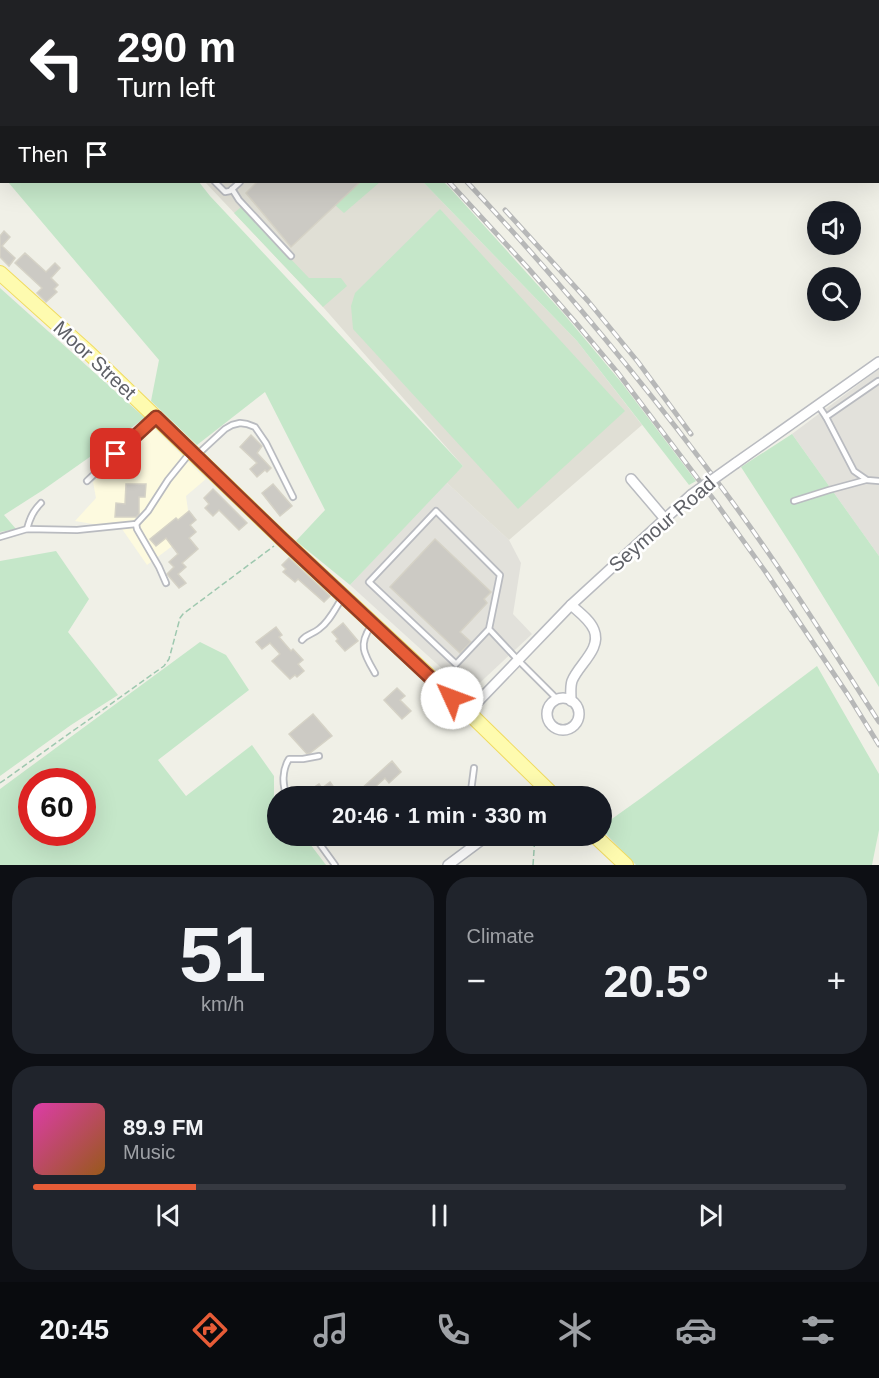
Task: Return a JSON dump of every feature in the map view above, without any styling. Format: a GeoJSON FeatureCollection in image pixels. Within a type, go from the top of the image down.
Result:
{"type":"FeatureCollection","features":[{"type":"Feature","properties":{"kind":"main road","name":"Moor Street"},"geometry":{"type":"LineString","coordinates":[[0,273],[89,353],[543,786]]}},
{"type":"Feature","properties":{"kind":"main road"},"geometry":{"type":"LineString","coordinates":[[606,846],[626,865]]}},
{"type":"Feature","properties":{"kind":"street","name":"Seymour Road"},"geometry":{"type":"LineString","coordinates":[[468,712],[572,604],[691,495],[879,363]]}},
{"type":"Feature","properties":{"kind":"street"},"geometry":{"type":"LineString","coordinates":[[631,479],[665,519]]}},
{"type":"Feature","properties":{"kind":"street"},"geometry":{"type":"LineString","coordinates":[[571,700],[557,699],[549,705],[546,716],[553,728],[562,730],[576,724],[577,707],[571,700],[571,684],[577,671],[593,649],[596,640],[595,631],[590,622],[572,604]]}},
{"type":"Feature","properties":{"kind":"street"},"geometry":{"type":"LineString","coordinates":[[448,865],[474,846]]}},
{"type":"Feature","properties":{"kind":"lane"},"geometry":{"type":"LineString","coordinates":[[216,183],[225,192],[230,191],[239,183]]}},
{"type":"Feature","properties":{"kind":"lane"},"geometry":{"type":"LineString","coordinates":[[232,189],[239,200],[291,256]]}},
{"type":"Feature","properties":{"kind":"lane"},"geometry":{"type":"LineString","coordinates":[[826,417],[878,381]]}},
{"type":"Feature","properties":{"kind":"lane"},"geometry":{"type":"LineString","coordinates":[[818,405],[854,471],[867,480]]}},
{"type":"Feature","properties":{"kind":"lane"},"geometry":{"type":"LineString","coordinates":[[87,481],[156,417]]}},
{"type":"Feature","properties":{"kind":"lane"},"geometry":{"type":"LineString","coordinates":[[0,537],[27,529],[77,530],[136,524],[148,511],[168,480],[193,454],[225,429],[240,423],[255,428],[261,434],[293,497]]}},
{"type":"Feature","properties":{"kind":"lane"},"geometry":{"type":"LineString","coordinates":[[794,501],[867,480],[879,481]]}},
{"type":"Feature","properties":{"kind":"lane"},"geometry":{"type":"LineString","coordinates":[[27,529],[30,518],[41,503]]}},
{"type":"Feature","properties":{"kind":"lane"},"geometry":{"type":"LineString","coordinates":[[436,511],[500,575],[489,629],[456,664],[369,582],[436,511]]}},
{"type":"Feature","properties":{"kind":"lane"},"geometry":{"type":"LineString","coordinates":[[136,524],[166,583]]}},
{"type":"Feature","properties":{"kind":"lane"},"geometry":{"type":"LineString","coordinates":[[302,640],[320,629],[343,596]]}},
{"type":"Feature","properties":{"kind":"lane"},"geometry":{"type":"LineString","coordinates":[[373,624],[365,635],[363,647],[365,657],[375,673]]}},
{"type":"Feature","properties":{"kind":"lane"},"geometry":{"type":"LineString","coordinates":[[489,629],[557,699]]}},
{"type":"Feature","properties":{"kind":"lane"},"geometry":{"type":"LineString","coordinates":[[284,786],[285,765],[289,759],[319,756]]}},
{"type":"Feature","properties":{"kind":"lane"},"geometry":{"type":"LineString","coordinates":[[472,786],[474,768]]}},
{"type":"Feature","properties":{"kind":"lane"},"geometry":{"type":"LineString","coordinates":[[321,846],[335,865]]}},
{"type":"Feature","properties":{"kind":"path"},"geometry":{"type":"LineString","coordinates":[[0,783],[164,666],[169,659],[183,614],[282,539]]}},
{"type":"Feature","properties":{"kind":"path"},"geometry":{"type":"LineString","coordinates":[[533,865],[534,846]]}},
{"type":"Feature","properties":{"kind":"shaded area"},"geometry":{"type":"Polygon","coordinates":[[[206,183],[424,183],[577,341],[642,425],[509,540],[446,482],[463,466],[323,307],[206,183]]]}},
{"type":"Feature","properties":{"kind":"shaded area"},"geometry":{"type":"Polygon","coordinates":[[[879,369],[879,556],[792,434],[879,369]]]}},
{"type":"Feature","properties":{"kind":"shaded area"},"geometry":{"type":"Polygon","coordinates":[[[151,425],[206,479],[186,496],[191,532],[147,565],[122,529],[75,521],[96,498],[93,482],[151,425]]]}},
{"type":"Feature","properties":{"kind":"shaded area"},"geometry":{"type":"Polygon","coordinates":[[[446,482],[509,540],[521,563],[513,614],[532,634],[469,693],[350,585],[446,482]]]}},
{"type":"Feature","properties":{"kind":"green space"},"geometry":{"type":"Polygon","coordinates":[[[9,183],[200,183],[463,466],[350,585],[296,541],[325,510],[265,392],[197,445],[151,401],[159,360],[9,183]]]}},
{"type":"Feature","properties":{"kind":"green space"},"geometry":{"type":"Polygon","coordinates":[[[359,183],[379,183],[344,213],[335,205],[359,183]]]}},
{"type":"Feature","properties":{"kind":"green space"},"geometry":{"type":"Polygon","coordinates":[[[424,183],[445,183],[450,188],[563,313],[621,382],[696,481],[689,485],[577,341],[424,183]]]}},
{"type":"Feature","properties":{"kind":"green space"},"geometry":{"type":"Polygon","coordinates":[[[241,207],[309,278],[341,278],[347,286],[323,307],[234,213],[241,207]]]}},
{"type":"Feature","properties":{"kind":"green space"},"geometry":{"type":"Polygon","coordinates":[[[440,209],[625,411],[518,509],[353,329],[351,306],[355,293],[440,209]]]}},
{"type":"Feature","properties":{"kind":"green space"},"geometry":{"type":"Polygon","coordinates":[[[0,288],[145,418],[4,515],[16,529],[0,532],[0,288]]]}},
{"type":"Feature","properties":{"kind":"green space"},"geometry":{"type":"Polygon","coordinates":[[[792,434],[879,556],[879,687],[741,467],[792,434]]]}},
{"type":"Feature","properties":{"kind":"green space"},"geometry":{"type":"Polygon","coordinates":[[[56,551],[89,599],[68,632],[118,695],[71,725],[0,776],[0,561],[56,551]]]}},
{"type":"Feature","properties":{"kind":"green space"},"geometry":{"type":"Polygon","coordinates":[[[200,642],[226,655],[249,690],[158,760],[186,796],[252,745],[274,776],[274,786],[267,786],[267,846],[312,846],[326,865],[0,865],[0,789],[18,776],[18,846],[96,846],[96,768],[29,768],[200,642]]]}},
{"type":"Feature","properties":{"kind":"green space"},"geometry":{"type":"Polygon","coordinates":[[[817,666],[879,774],[879,830],[872,865],[636,865],[612,840],[612,819],[817,666]]]}},
{"type":"Feature","properties":{"kind":"building"},"geometry":{"type":"Polygon","coordinates":[[[256,183],[359,183],[291,247],[246,193],[256,183]]]}},
{"type":"Feature","properties":{"kind":"building"},"geometry":{"type":"Polygon","coordinates":[[[4,231],[10,237],[2,246],[15,258],[9,266],[0,257],[0,236],[4,231]]]}},
{"type":"Feature","properties":{"kind":"building"},"geometry":{"type":"Polygon","coordinates":[[[25,253],[46,272],[55,263],[60,268],[51,278],[58,285],[54,289],[57,292],[46,302],[37,293],[42,288],[15,263],[25,253]]]}},
{"type":"Feature","properties":{"kind":"building"},"geometry":{"type":"Polygon","coordinates":[[[251,435],[262,446],[257,453],[271,468],[257,477],[250,469],[257,463],[240,447],[251,435]]]}},
{"type":"Feature","properties":{"kind":"building"},"geometry":{"type":"Polygon","coordinates":[[[126,484],[146,484],[145,497],[139,497],[139,514],[136,517],[115,517],[116,503],[125,504],[126,484]]]}},
{"type":"Feature","properties":{"kind":"building"},"geometry":{"type":"Polygon","coordinates":[[[273,484],[292,506],[280,516],[262,493],[273,484]]]}},
{"type":"Feature","properties":{"kind":"building"},"geometry":{"type":"Polygon","coordinates":[[[213,489],[247,523],[239,530],[219,510],[213,516],[205,508],[209,504],[204,498],[213,489]]]}},
{"type":"Feature","properties":{"kind":"building"},"geometry":{"type":"Polygon","coordinates":[[[189,511],[196,520],[190,525],[196,532],[189,538],[198,549],[182,563],[186,567],[178,574],[186,583],[179,588],[167,574],[174,567],[169,562],[178,554],[166,538],[156,546],[150,539],[176,518],[178,520],[189,511]]]}},
{"type":"Feature","properties":{"kind":"building"},"geometry":{"type":"Polygon","coordinates":[[[435,539],[491,592],[484,599],[487,603],[460,632],[471,642],[460,653],[390,587],[435,539]]]}},
{"type":"Feature","properties":{"kind":"building"},"geometry":{"type":"Polygon","coordinates":[[[289,558],[330,596],[324,602],[298,579],[295,582],[283,572],[286,569],[282,565],[289,558]]]}},
{"type":"Feature","properties":{"kind":"building"},"geometry":{"type":"Polygon","coordinates":[[[343,623],[358,641],[345,651],[332,632],[343,623]]]}},
{"type":"Feature","properties":{"kind":"building"},"geometry":{"type":"Polygon","coordinates":[[[276,627],[282,635],[279,637],[291,651],[293,649],[303,660],[298,664],[304,671],[297,677],[295,675],[290,679],[272,661],[280,654],[270,643],[262,649],[256,642],[276,627]]]}},
{"type":"Feature","properties":{"kind":"building"},"geometry":{"type":"Polygon","coordinates":[[[397,688],[405,696],[400,700],[411,711],[402,719],[384,700],[397,688]]]}},
{"type":"Feature","properties":{"kind":"building"},"geometry":{"type":"Polygon","coordinates":[[[313,714],[332,736],[307,754],[289,734],[313,714]]]}},
{"type":"Feature","properties":{"kind":"building"},"geometry":{"type":"Polygon","coordinates":[[[392,761],[401,772],[389,783],[385,778],[376,786],[364,786],[392,761]]]}},
{"type":"Feature","properties":{"kind":"railway"},"geometry":{"type":"LineString","coordinates":[[450,183],[528,268],[618,373],[767,574],[879,745]]}},
{"type":"Feature","properties":{"kind":"railway"},"geometry":{"type":"LineString","coordinates":[[468,183],[567,293],[692,448],[763,545],[879,722]]}},
{"type":"Feature","properties":{"kind":"railway"},"geometry":{"type":"LineString","coordinates":[[505,210],[588,301],[638,362],[691,434]]}},
{"type":"Feature","properties":{"kind":"route"},"geometry":{"type":"LineString","coordinates":[[116,454],[156,417],[452,698]]}}]}
